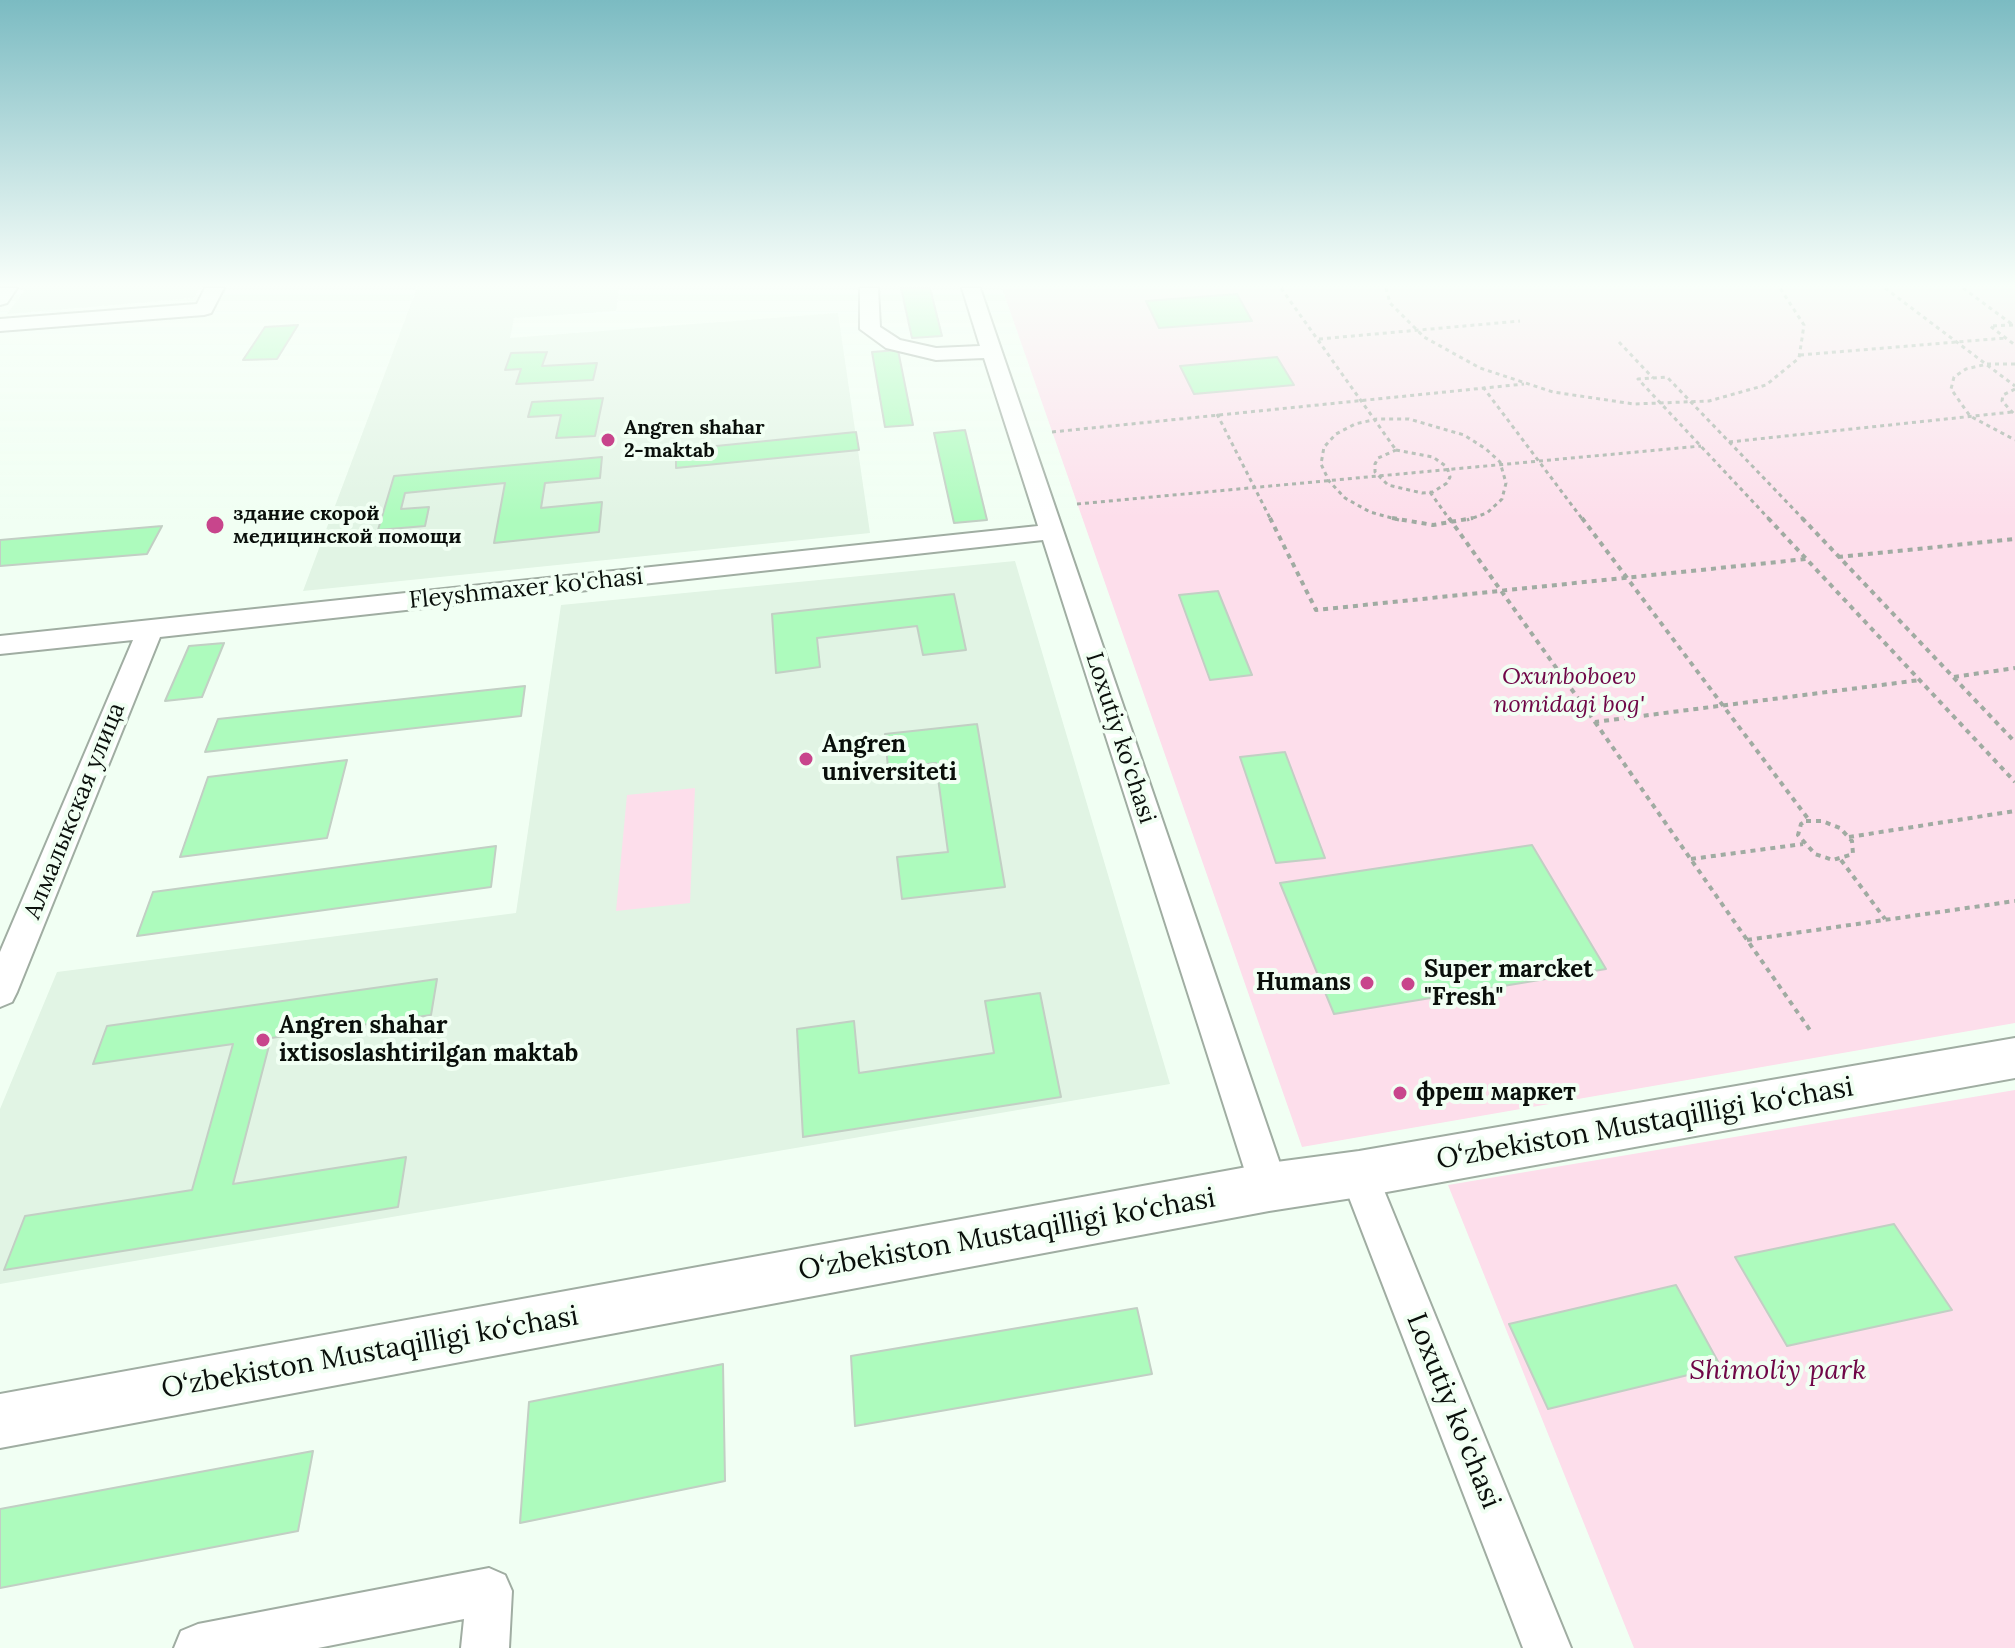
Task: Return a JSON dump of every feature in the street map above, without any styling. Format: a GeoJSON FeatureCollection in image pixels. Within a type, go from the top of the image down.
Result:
{"type":"FeatureCollection","features":[{"type":"Feature","properties":{"kind":"main road","name":"O‘zbekiston Mustaqilligi ko‘chasi"},"geometry":{"type":"LineString","coordinates":[[0,1421],[1269,1187],[1359,1174],[2015,1058]]}},
{"type":"Feature","properties":{"kind":"street","name":"Loxutiy ko'chasi"},"geometry":{"type":"LineString","coordinates":[[997,365],[1269,1187]]}},
{"type":"Feature","properties":{"kind":"street","name":"Fleyshmaxer ko'chasi"},"geometry":{"type":"LineString","coordinates":[[0,645],[1051,532]]}},
{"type":"Feature","properties":{"kind":"street","name":"Алмалыкская улица"},"geometry":{"type":"LineString","coordinates":[[0,992],[150,629]]}},
{"type":"Feature","properties":{"kind":"street","name":"Loxutiy ko'chasi"},"geometry":{"type":"LineString","coordinates":[[1359,1174],[1547,1648]]}},
{"type":"Feature","properties":{"kind":"street"},"geometry":{"type":"LineString","coordinates":[[198,1648],[489,1591],[485,1648]]}},
{"type":"Feature","properties":{"kind":"path"},"geometry":{"type":"LineString","coordinates":[[1338,365],[1396,450]]}},
{"type":"Feature","properties":{"kind":"path"},"geometry":{"type":"LineString","coordinates":[[1475,365],[1553,392],[1634,404],[1709,401],[1766,385],[1788,365]]}},
{"type":"Feature","properties":{"kind":"path"},"geometry":{"type":"LineString","coordinates":[[1641,365],[1653,378]]}},
{"type":"Feature","properties":{"kind":"path"},"geometry":{"type":"LineString","coordinates":[[1983,365],[1966,369],[1954,377],[1951,389],[1970,416],[2015,440]]}},
{"type":"Feature","properties":{"kind":"path"},"geometry":{"type":"LineString","coordinates":[[1988,365],[2015,387],[2003,395],[2002,401],[2013,414]]}},
{"type":"Feature","properties":{"kind":"path"},"geometry":{"type":"LineString","coordinates":[[2015,742],[1667,377],[1638,379],[2015,782]]}},
{"type":"Feature","properties":{"kind":"path"},"geometry":{"type":"LineString","coordinates":[[1052,432],[1527,383]]}},
{"type":"Feature","properties":{"kind":"path"},"geometry":{"type":"LineString","coordinates":[[1483,387],[1809,820],[1831,823],[1849,837],[1853,854],[1841,860],[1824,858],[1803,844],[1798,829],[1809,820]]}},
{"type":"Feature","properties":{"kind":"path"},"geometry":{"type":"LineString","coordinates":[[1217,414],[1316,610],[1806,559]]}},
{"type":"Feature","properties":{"kind":"path"},"geometry":{"type":"LineString","coordinates":[[1729,442],[2013,414]]}},
{"type":"Feature","properties":{"kind":"path"},"geometry":{"type":"LineString","coordinates":[[1377,419],[1409,419],[1437,425],[1464,435],[1486,449],[1500,462],[1506,483],[1502,499],[1487,513],[1454,523],[1433,525],[1401,521],[1370,512],[1345,498],[1329,481],[1321,464],[1324,447],[1336,434],[1355,424],[1377,419]]}},
{"type":"Feature","properties":{"kind":"path"},"geometry":{"type":"LineString","coordinates":[[1077,504],[1500,462],[1701,446]]}},
{"type":"Feature","properties":{"kind":"path"},"geometry":{"type":"LineString","coordinates":[[1396,450],[1421,452],[1447,467],[1450,477],[1447,483],[1430,492],[1398,490],[1377,475],[1375,464],[1378,458],[1396,450]]}},
{"type":"Feature","properties":{"kind":"path"},"geometry":{"type":"LineString","coordinates":[[1430,492],[1812,1033]]}},
{"type":"Feature","properties":{"kind":"path"},"geometry":{"type":"LineString","coordinates":[[1838,557],[2014,540]]}},
{"type":"Feature","properties":{"kind":"path"},"geometry":{"type":"LineString","coordinates":[[1953,677],[2015,668]]}},
{"type":"Feature","properties":{"kind":"path"},"geometry":{"type":"LineString","coordinates":[[1595,722],[1920,680]]}},
{"type":"Feature","properties":{"kind":"path"},"geometry":{"type":"LineString","coordinates":[[1849,837],[2015,811]]}},
{"type":"Feature","properties":{"kind":"path"},"geometry":{"type":"LineString","coordinates":[[1691,859],[1803,844]]}},
{"type":"Feature","properties":{"kind":"path"},"geometry":{"type":"LineString","coordinates":[[1841,860],[1886,920]]}},
{"type":"Feature","properties":{"kind":"path"},"geometry":{"type":"LineString","coordinates":[[1747,940],[2015,901]]}},
{"type":"Feature","properties":{"kind":"shaded area","name":"Angren shahar 2-maktab"},"geometry":{"type":"Polygon","coordinates":[[[388,365],[846,365],[870,533],[303,591],[388,365]]]}},
{"type":"Feature","properties":{"kind":"shaded area","name":"Angren universiteti"},"geometry":{"type":"Polygon","coordinates":[[[1015,561],[1170,1084],[0,1284],[0,1109],[57,972],[516,913],[561,605],[1015,561]]]}},
{"type":"Feature","properties":{"kind":"green space","name":"Oxunboboev nomidagi bog'"},"geometry":{"type":"Polygon","coordinates":[[[1029,365],[2015,365],[2015,1023],[1302,1147],[1029,365]]]}},
{"type":"Feature","properties":{"kind":"green space"},"geometry":{"type":"Polygon","coordinates":[[[695,788],[690,903],[616,911],[627,795],[695,788]]]}},
{"type":"Feature","properties":{"kind":"green space","name":"Shimoliy park"},"geometry":{"type":"Polygon","coordinates":[[[2015,1090],[2015,1648],[1634,1648],[1448,1185],[2015,1090]]]}},
{"type":"Feature","properties":{"kind":"building"},"geometry":{"type":"Polygon","coordinates":[[[507,365],[597,365],[593,380],[516,384],[521,369],[505,370],[507,365]]]}},
{"type":"Feature","properties":{"kind":"building"},"geometry":{"type":"Polygon","coordinates":[[[874,365],[901,365],[913,425],[885,427],[874,365]]]}},
{"type":"Feature","properties":{"kind":"building"},"geometry":{"type":"Polygon","coordinates":[[[1282,365],[1294,385],[1194,394],[1180,366],[1282,365]]]}},
{"type":"Feature","properties":{"kind":"building"},"geometry":{"type":"Polygon","coordinates":[[[603,398],[595,436],[556,438],[561,415],[528,417],[532,402],[603,398]]]}},
{"type":"Feature","properties":{"kind":"building"},"geometry":{"type":"Polygon","coordinates":[[[965,430],[987,520],[954,523],[934,433],[965,430]]]}},
{"type":"Feature","properties":{"kind":"building"},"geometry":{"type":"Polygon","coordinates":[[[856,432],[859,450],[676,468],[676,450],[856,432]]]}},
{"type":"Feature","properties":{"kind":"building"},"geometry":{"type":"Polygon","coordinates":[[[602,457],[600,478],[545,483],[541,508],[602,502],[599,532],[494,543],[505,483],[405,493],[401,509],[429,507],[425,526],[378,530],[394,476],[602,457]]]}},
{"type":"Feature","properties":{"kind":"building"},"geometry":{"type":"Polygon","coordinates":[[[162,526],[147,554],[0,566],[0,540],[162,526]]]}},
{"type":"Feature","properties":{"kind":"building"},"geometry":{"type":"Polygon","coordinates":[[[1218,591],[1252,675],[1210,680],[1179,595],[1218,591]]]}},
{"type":"Feature","properties":{"kind":"building"},"geometry":{"type":"Polygon","coordinates":[[[954,594],[966,650],[923,655],[917,626],[817,638],[820,667],[776,673],[772,614],[954,594]]]}},
{"type":"Feature","properties":{"kind":"building"},"geometry":{"type":"Polygon","coordinates":[[[224,643],[202,697],[165,701],[189,646],[224,643]]]}},
{"type":"Feature","properties":{"kind":"building"},"geometry":{"type":"Polygon","coordinates":[[[525,686],[521,716],[205,752],[218,719],[525,686]]]}},
{"type":"Feature","properties":{"kind":"building"},"geometry":{"type":"Polygon","coordinates":[[[977,724],[1005,887],[902,899],[897,857],[948,852],[936,763],[888,768],[885,734],[977,724]]]}},
{"type":"Feature","properties":{"kind":"building"},"geometry":{"type":"Polygon","coordinates":[[[1285,752],[1325,858],[1276,863],[1240,757],[1285,752]]]}},
{"type":"Feature","properties":{"kind":"building"},"geometry":{"type":"Polygon","coordinates":[[[347,760],[327,838],[180,857],[208,777],[347,760]]]}},
{"type":"Feature","properties":{"kind":"building"},"geometry":{"type":"Polygon","coordinates":[[[1532,845],[1606,969],[1334,1014],[1280,883],[1532,845]]]}},
{"type":"Feature","properties":{"kind":"building"},"geometry":{"type":"Polygon","coordinates":[[[496,846],[491,887],[137,936],[153,892],[496,846]]]}},
{"type":"Feature","properties":{"kind":"building"},"geometry":{"type":"Polygon","coordinates":[[[437,979],[431,1015],[271,1038],[233,1184],[406,1157],[398,1207],[4,1270],[25,1216],[192,1190],[233,1044],[93,1064],[107,1026],[437,979]]]}},
{"type":"Feature","properties":{"kind":"building"},"geometry":{"type":"Polygon","coordinates":[[[1040,993],[1061,1097],[803,1137],[797,1029],[854,1021],[859,1073],[994,1053],[985,1001],[1040,993]]]}},
{"type":"Feature","properties":{"kind":"building"},"geometry":{"type":"Polygon","coordinates":[[[1894,1224],[1952,1310],[1787,1346],[1735,1257],[1894,1224]]]}},
{"type":"Feature","properties":{"kind":"building"},"geometry":{"type":"Polygon","coordinates":[[[1676,1285],[1721,1367],[1548,1409],[1509,1324],[1676,1285]]]}},
{"type":"Feature","properties":{"kind":"building"},"geometry":{"type":"Polygon","coordinates":[[[1137,1308],[1152,1374],[855,1426],[851,1356],[1137,1308]]]}},
{"type":"Feature","properties":{"kind":"building"},"geometry":{"type":"Polygon","coordinates":[[[723,1364],[725,1481],[520,1523],[529,1402],[723,1364]]]}},
{"type":"Feature","properties":{"kind":"building"},"geometry":{"type":"Polygon","coordinates":[[[313,1451],[298,1531],[0,1588],[0,1509],[313,1451]]]}},
{"type":"Feature","properties":{"kind":"place","name":"Angren shahar 2-maktab"},"geometry":{"type":"Point","coordinates":[608,440]}},
{"type":"Feature","properties":{"kind":"place","name":"здание скорой медицинской помощи"},"geometry":{"type":"Point","coordinates":[215,525]}},
{"type":"Feature","properties":{"kind":"place","name":"Angren universiteti"},"geometry":{"type":"Point","coordinates":[806,759]}},
{"type":"Feature","properties":{"kind":"place","name":"Humans"},"geometry":{"type":"Point","coordinates":[1367,983]}},
{"type":"Feature","properties":{"kind":"place","name":"Super marcket \"Fresh\""},"geometry":{"type":"Point","coordinates":[1408,984]}},
{"type":"Feature","properties":{"kind":"place","name":"Angren shahar ixtisoslashtirilgan maktab"},"geometry":{"type":"Point","coordinates":[263,1040]}},
{"type":"Feature","properties":{"kind":"place","name":"фреш маркет"},"geometry":{"type":"Point","coordinates":[1400,1093]}}]}
